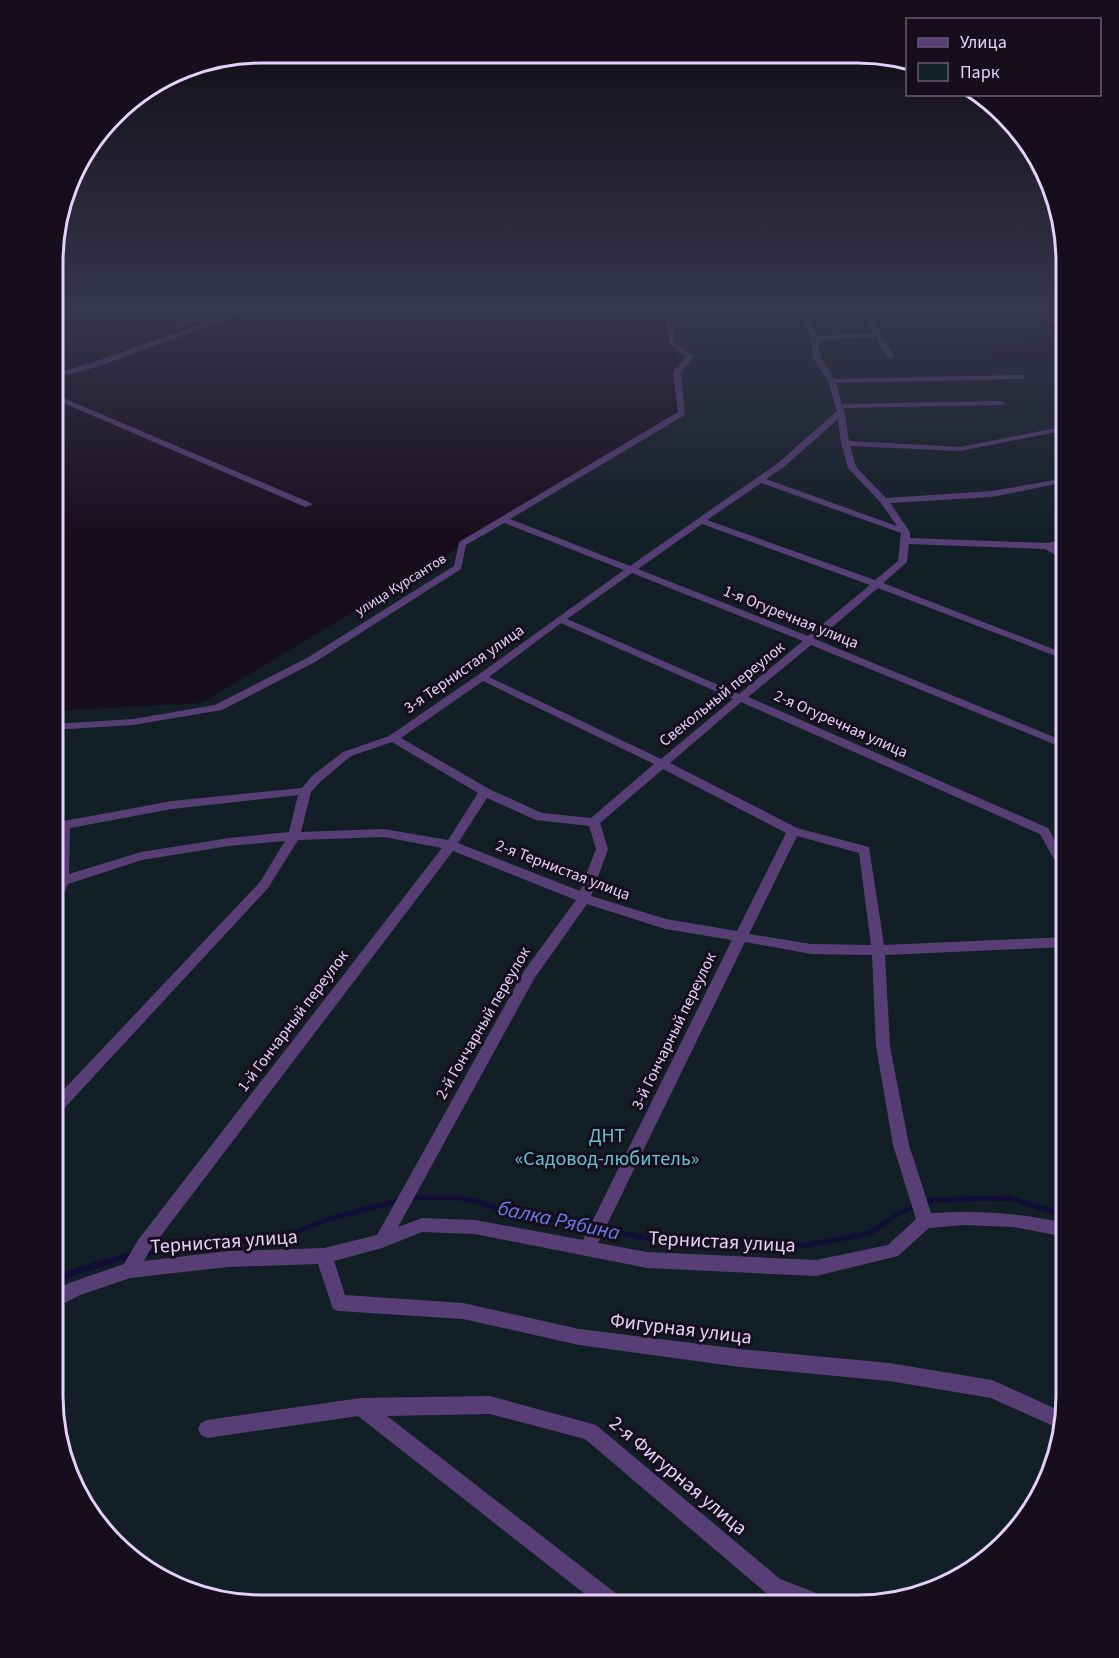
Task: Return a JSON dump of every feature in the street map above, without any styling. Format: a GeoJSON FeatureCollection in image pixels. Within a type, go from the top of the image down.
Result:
{"type":"FeatureCollection","features":[{"type":"Feature","properties":{"kind":"street","name":"улица Курсантов"},"geometry":{"type":"LineString","coordinates":[[63,726],[133,722],[218,708],[311,660],[458,567],[462,544],[682,414],[678,384]]}},
{"type":"Feature","properties":{"kind":"street"},"geometry":{"type":"LineString","coordinates":[[833,384],[841,409],[845,443],[852,468],[884,501],[906,536]]}},
{"type":"Feature","properties":{"kind":"street"},"geometry":{"type":"LineString","coordinates":[[63,400],[308,505]]}},
{"type":"Feature","properties":{"kind":"street"},"geometry":{"type":"LineString","coordinates":[[841,409],[1002,403]]}},
{"type":"Feature","properties":{"kind":"street","name":"3-я Тернистая улица"},"geometry":{"type":"LineString","coordinates":[[305,791],[347,754],[393,738],[760,480],[781,465],[841,409]]}},
{"type":"Feature","properties":{"kind":"street"},"geometry":{"type":"LineString","coordinates":[[845,443],[960,449],[1056,430]]}},
{"type":"Feature","properties":{"kind":"street"},"geometry":{"type":"LineString","coordinates":[[760,480],[906,536],[1047,546],[1056,544]]}},
{"type":"Feature","properties":{"kind":"street"},"geometry":{"type":"LineString","coordinates":[[884,501],[992,494],[1056,482]]}},
{"type":"Feature","properties":{"kind":"street","name":"1-я Огуречная улица"},"geometry":{"type":"LineString","coordinates":[[503,519],[811,641],[1056,742]]}},
{"type":"Feature","properties":{"kind":"street"},"geometry":{"type":"LineString","coordinates":[[701,521],[877,584],[1056,653]]}},
{"type":"Feature","properties":{"kind":"street","name":"Свекольный переулок"},"geometry":{"type":"LineString","coordinates":[[594,822],[661,763],[811,641],[902,562],[906,536]]}},
{"type":"Feature","properties":{"kind":"street"},"geometry":{"type":"LineString","coordinates":[[1047,546],[1056,552]]}},
{"type":"Feature","properties":{"kind":"street","name":"2-я Огуречная улица"},"geometry":{"type":"LineString","coordinates":[[560,620],[1044,831],[1056,852]]}},
{"type":"Feature","properties":{"kind":"street"},"geometry":{"type":"LineString","coordinates":[[482,677],[661,763],[793,831],[866,850],[878,950],[883,1046],[901,1145],[925,1221],[964,1218],[1013,1220],[1056,1228]]}},
{"type":"Feature","properties":{"kind":"street"},"geometry":{"type":"LineString","coordinates":[[393,738],[485,792],[540,817],[594,822]]}},
{"type":"Feature","properties":{"kind":"street"},"geometry":{"type":"LineString","coordinates":[[63,825],[172,805],[305,791],[294,836],[264,885],[63,1101]]}},
{"type":"Feature","properties":{"kind":"street","name":"1-й Гончарный переулок"},"geometry":{"type":"LineString","coordinates":[[130,1270],[144,1245],[451,845],[485,792]]}},
{"type":"Feature","properties":{"kind":"street","name":"2-й Гончарный переулок"},"geometry":{"type":"LineString","coordinates":[[382,1241],[529,975],[584,898],[602,849],[594,822]]}},
{"type":"Feature","properties":{"kind":"street","name":"3-й Гончарный переулок"},"geometry":{"type":"LineString","coordinates":[[587,1248],[793,831]]}},
{"type":"Feature","properties":{"kind":"street","name":"2-я Тернистая улица"},"geometry":{"type":"LineString","coordinates":[[63,880],[141,856],[229,842],[294,836],[384,833],[451,845],[584,898],[665,924],[740,938],[811,949],[878,950],[1056,942]]}},
{"type":"Feature","properties":{"kind":"street","name":"Тернистая улица"},"geometry":{"type":"LineString","coordinates":[[63,1296],[75,1289],[130,1270],[228,1259],[324,1256],[382,1241],[423,1225],[475,1227],[647,1260],[816,1268],[892,1251],[925,1221]]}},
{"type":"Feature","properties":{"kind":"street","name":"Фигурная улица"},"geometry":{"type":"LineString","coordinates":[[324,1256],[339,1303],[463,1311],[579,1337],[740,1358],[889,1372],[992,1389],[1055,1416]]}},
{"type":"Feature","properties":{"kind":"street","name":"2-я Фигурная улица"},"geometry":{"type":"LineString","coordinates":[[207,1429],[361,1407],[490,1405],[590,1431],[773,1586],[796,1595]]}},
{"type":"Feature","properties":{"kind":"street"},"geometry":{"type":"LineString","coordinates":[[361,1407],[602,1595]]}},
{"type":"Feature","properties":{"kind":"green space","name":"ДНТ «Садовод-любитель»"},"geometry":{"type":"Polygon","coordinates":[[[681,384],[1056,384],[1056,1409],[1052,1435],[1036,1484],[1023,1507],[1007,1527],[968,1562],[933,1580],[909,1588],[870,1595],[262,1595],[210,1588],[186,1580],[141,1554],[121,1537],[104,1517],[78,1472],[67,1435],[63,1409],[63,711],[202,703],[685,411],[681,384]]]}},
{"type":"Feature","properties":{"kind":"waterway","name":"балка Рябина"},"geometry":{"type":"LineString","coordinates":[[411,1198],[462,1198],[517,1213],[666,1242],[749,1246],[808,1245],[870,1233],[898,1214],[931,1200],[1008,1198],[1056,1212]]}},
{"type":"Feature","properties":{"kind":"waterway","name":"балка Рябина"},"geometry":{"type":"LineString","coordinates":[[148,1253],[145,1253],[285,1236],[329,1219],[400,1200]]}},
{"type":"Feature","properties":{"kind":"waterway","name":"балка Рябина"},"geometry":{"type":"LineString","coordinates":[[63,1277],[134,1254]]}}]}
